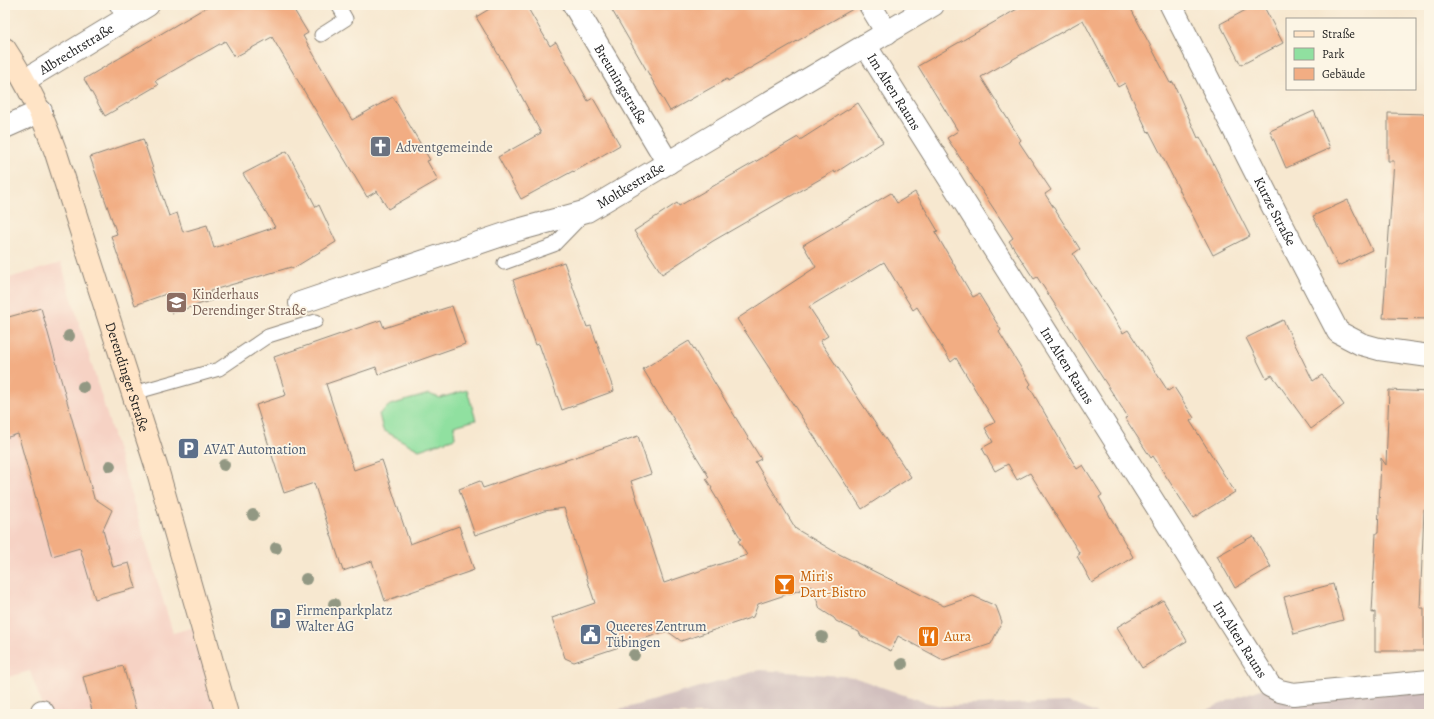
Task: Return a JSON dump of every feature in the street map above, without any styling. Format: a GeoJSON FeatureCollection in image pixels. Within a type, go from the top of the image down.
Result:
{"type":"FeatureCollection","features":[{"type":"Feature","properties":{"kind":"street","name":"Albrechtstraße"},"geometry":{"type":"LineString","coordinates":[[25,80],[120,12],[148,5]]}},
{"type":"Feature","properties":{"kind":"street","name":"Breuningstraße"},"geometry":{"type":"LineString","coordinates":[[574,5],[668,163]]}},
{"type":"Feature","properties":{"kind":"street"},"geometry":{"type":"LineString","coordinates":[[870,5],[887,33]]}},
{"type":"Feature","properties":{"kind":"street","name":"Moltkestraße"},"geometry":{"type":"LineString","coordinates":[[300,303],[514,231],[587,211],[933,5]]}},
{"type":"Feature","properties":{"kind":"street","name":"Kurze Straße"},"geometry":{"type":"LineString","coordinates":[[1171,5],[1338,332],[1361,344],[1379,349],[1429,356]]}},
{"type":"Feature","properties":{"kind":"street","name":"Im Alten Rauns"},"geometry":{"type":"LineString","coordinates":[[865,45],[1270,686],[1280,691],[1293,694],[1429,681]]}},
{"type":"Feature","properties":{"kind":"street","name":"Derendinger Straße"},"geometry":{"type":"LineString","coordinates":[[5,49],[25,80],[41,111],[56,153],[134,393],[173,522],[227,714]]}},
{"type":"Feature","properties":{"kind":"street"},"geometry":{"type":"LineString","coordinates":[[5,127],[41,111]]}},
{"type":"Feature","properties":{"kind":"lane"},"geometry":{"type":"LineString","coordinates":[[321,35],[346,19],[338,5]]}},
{"type":"Feature","properties":{"kind":"lane"},"geometry":{"type":"LineString","coordinates":[[504,263],[554,245],[587,211]]}},
{"type":"Feature","properties":{"kind":"lane"},"geometry":{"type":"LineString","coordinates":[[134,393],[219,370],[268,336],[316,321]]}},
{"type":"Feature","properties":{"kind":"shaded area"},"geometry":{"type":"Polygon","coordinates":[[[61,263],[173,633],[202,625],[226,714],[45,714],[30,671],[5,678],[5,279],[61,263]]]}},
{"type":"Feature","properties":{"kind":"shaded area"},"geometry":{"type":"Polygon","coordinates":[[[760,670],[853,677],[924,702],[942,706],[1068,702],[1098,714],[605,714],[760,670]]]}},
{"type":"Feature","properties":{"kind":"shaded area"},"geometry":{"type":"Polygon","coordinates":[[[1429,681],[1429,714],[1198,714],[1232,699],[1270,686],[1429,681]]]}},
{"type":"Feature","properties":{"kind":"green space"},"geometry":{"type":"Polygon","coordinates":[[[467,390],[476,420],[454,426],[455,438],[419,450],[383,430],[379,414],[390,405],[429,394],[440,398],[467,390]]]}},
{"type":"Feature","properties":{"kind":"building"},"geometry":{"type":"Polygon","coordinates":[[[210,5],[291,5],[308,33],[303,36],[352,120],[393,97],[430,160],[427,161],[438,180],[388,209],[377,191],[367,197],[272,37],[235,57],[225,41],[155,81],[158,85],[105,116],[84,79],[210,5]]]}},
{"type":"Feature","properties":{"kind":"building"},"geometry":{"type":"Polygon","coordinates":[[[496,5],[526,5],[550,46],[556,42],[588,101],[593,98],[620,145],[574,172],[573,171],[521,199],[498,157],[541,133],[507,69],[476,17],[496,5]]]}},
{"type":"Feature","properties":{"kind":"building"},"geometry":{"type":"Polygon","coordinates":[[[609,5],[858,6],[728,81],[727,79],[670,111],[609,5]]]}},
{"type":"Feature","properties":{"kind":"building"},"geometry":{"type":"Polygon","coordinates":[[[1024,5],[1129,5],[1170,83],[1173,82],[1198,138],[1200,137],[1250,236],[1213,255],[1149,131],[1148,132],[1125,83],[1118,87],[1083,20],[981,77],[1021,140],[1019,142],[1051,190],[1045,194],[1080,249],[1073,254],[1123,333],[1128,330],[1168,391],[1174,387],[1194,418],[1190,421],[1235,492],[1193,518],[1153,456],[1151,458],[1125,418],[1128,417],[1037,277],[1034,279],[1009,241],[1013,238],[947,138],[958,131],[918,66],[1024,5]]]}},
{"type":"Feature","properties":{"kind":"building"},"geometry":{"type":"Polygon","coordinates":[[[1255,5],[1263,5],[1283,43],[1241,65],[1220,24],[1255,5]]]}},
{"type":"Feature","properties":{"kind":"building"},"geometry":{"type":"Polygon","coordinates":[[[858,103],[883,142],[835,173],[834,171],[713,241],[662,274],[634,231],[677,203],[679,206],[798,137],[800,140],[858,103]]]}},
{"type":"Feature","properties":{"kind":"building"},"geometry":{"type":"Polygon","coordinates":[[[1314,111],[1330,148],[1286,168],[1270,131],[1314,111]]]}},
{"type":"Feature","properties":{"kind":"building"},"geometry":{"type":"Polygon","coordinates":[[[1388,113],[1429,114],[1429,319],[1383,318],[1394,161],[1388,161],[1388,113]]]}},
{"type":"Feature","properties":{"kind":"building"},"geometry":{"type":"Polygon","coordinates":[[[143,139],[169,216],[177,213],[183,232],[207,225],[214,248],[275,227],[243,174],[287,151],[316,207],[319,205],[336,242],[292,269],[291,267],[210,291],[213,300],[172,313],[166,294],[135,305],[111,236],[117,234],[90,157],[143,139]]]}},
{"type":"Feature","properties":{"kind":"building"},"geometry":{"type":"Polygon","coordinates":[[[915,192],[938,231],[935,232],[973,297],[979,294],[1001,330],[999,332],[1031,384],[1029,386],[1077,469],[1083,465],[1102,495],[1099,497],[1133,557],[1092,583],[1077,556],[1080,554],[1030,473],[1017,480],[1008,464],[995,471],[982,448],[993,442],[985,428],[995,422],[956,358],[951,362],[917,307],[913,310],[884,262],[809,307],[828,336],[820,341],[911,477],[862,509],[737,319],[816,267],[803,245],[891,193],[897,203],[915,192]]]}},
{"type":"Feature","properties":{"kind":"building"},"geometry":{"type":"Polygon","coordinates":[[[1348,200],[1372,250],[1338,266],[1313,216],[1348,200]]]}},
{"type":"Feature","properties":{"kind":"building"},"geometry":{"type":"Polygon","coordinates":[[[564,262],[587,327],[591,326],[614,391],[562,410],[539,344],[536,345],[513,280],[564,262]]]}},
{"type":"Feature","properties":{"kind":"building"},"geometry":{"type":"Polygon","coordinates":[[[452,306],[465,344],[378,375],[376,367],[326,384],[354,470],[382,460],[410,544],[459,526],[474,570],[385,601],[372,561],[343,571],[314,483],[284,493],[256,405],[286,395],[274,357],[381,320],[384,328],[452,306]]]}},
{"type":"Feature","properties":{"kind":"building"},"geometry":{"type":"Polygon","coordinates":[[[41,308],[94,498],[112,510],[103,530],[113,567],[129,563],[136,588],[95,599],[80,548],[52,556],[18,434],[5,438],[5,318],[41,308]]]}},
{"type":"Feature","properties":{"kind":"building"},"geometry":{"type":"Polygon","coordinates":[[[1283,320],[1313,381],[1322,375],[1344,405],[1311,429],[1272,375],[1266,378],[1246,338],[1283,320]]]}},
{"type":"Feature","properties":{"kind":"building"},"geometry":{"type":"Polygon","coordinates":[[[689,341],[761,459],[755,462],[796,529],[837,553],[944,606],[973,596],[996,606],[1002,622],[991,644],[943,660],[898,636],[891,651],[861,636],[859,632],[836,621],[820,609],[812,586],[758,604],[753,617],[681,641],[667,631],[574,662],[565,658],[552,618],[595,603],[564,508],[544,511],[475,535],[459,489],[480,481],[483,488],[638,436],[651,474],[631,481],[664,583],[747,555],[738,541],[741,539],[706,479],[709,477],[643,369],[689,341]]]}},
{"type":"Feature","properties":{"kind":"building"},"geometry":{"type":"Polygon","coordinates":[[[1389,390],[1429,392],[1427,510],[1424,510],[1420,608],[1424,608],[1424,651],[1375,651],[1375,612],[1372,613],[1376,533],[1378,533],[1381,458],[1386,465],[1389,390]]]}},
{"type":"Feature","properties":{"kind":"building"},"geometry":{"type":"Polygon","coordinates":[[[1253,536],[1271,567],[1235,588],[1217,556],[1253,536]]]}},
{"type":"Feature","properties":{"kind":"building"},"geometry":{"type":"Polygon","coordinates":[[[1333,584],[1343,620],[1294,634],[1284,597],[1333,584]]]}},
{"type":"Feature","properties":{"kind":"building"},"geometry":{"type":"Polygon","coordinates":[[[1163,600],[1187,641],[1142,668],[1117,627],[1163,600]]]}},
{"type":"Feature","properties":{"kind":"building"},"geometry":{"type":"Polygon","coordinates":[[[123,666],[137,714],[93,714],[83,677],[123,666]]]}},
{"type":"Feature","properties":{"kind":"place","name":"Adventgemeinde"},"geometry":{"type":"Point","coordinates":[380,147]}},
{"type":"Feature","properties":{"kind":"place","name":"Kinderhaus Derendinger Straße"},"geometry":{"type":"Point","coordinates":[177,302]}},
{"type":"Feature","properties":{"kind":"place","name":"AVAT Automation"},"geometry":{"type":"Point","coordinates":[188,449]}},
{"type":"Feature","properties":{"kind":"place","name":"Miri's Dart-Bistro"},"geometry":{"type":"Point","coordinates":[784,584]}},
{"type":"Feature","properties":{"kind":"place","name":"Firmenparkplatz Walter AG"},"geometry":{"type":"Point","coordinates":[280,618]}},
{"type":"Feature","properties":{"kind":"place","name":"Queeres Zentrum Tübingen"},"geometry":{"type":"Point","coordinates":[591,634]}},
{"type":"Feature","properties":{"kind":"place","name":"Aura"},"geometry":{"type":"Point","coordinates":[929,636]}}]}
